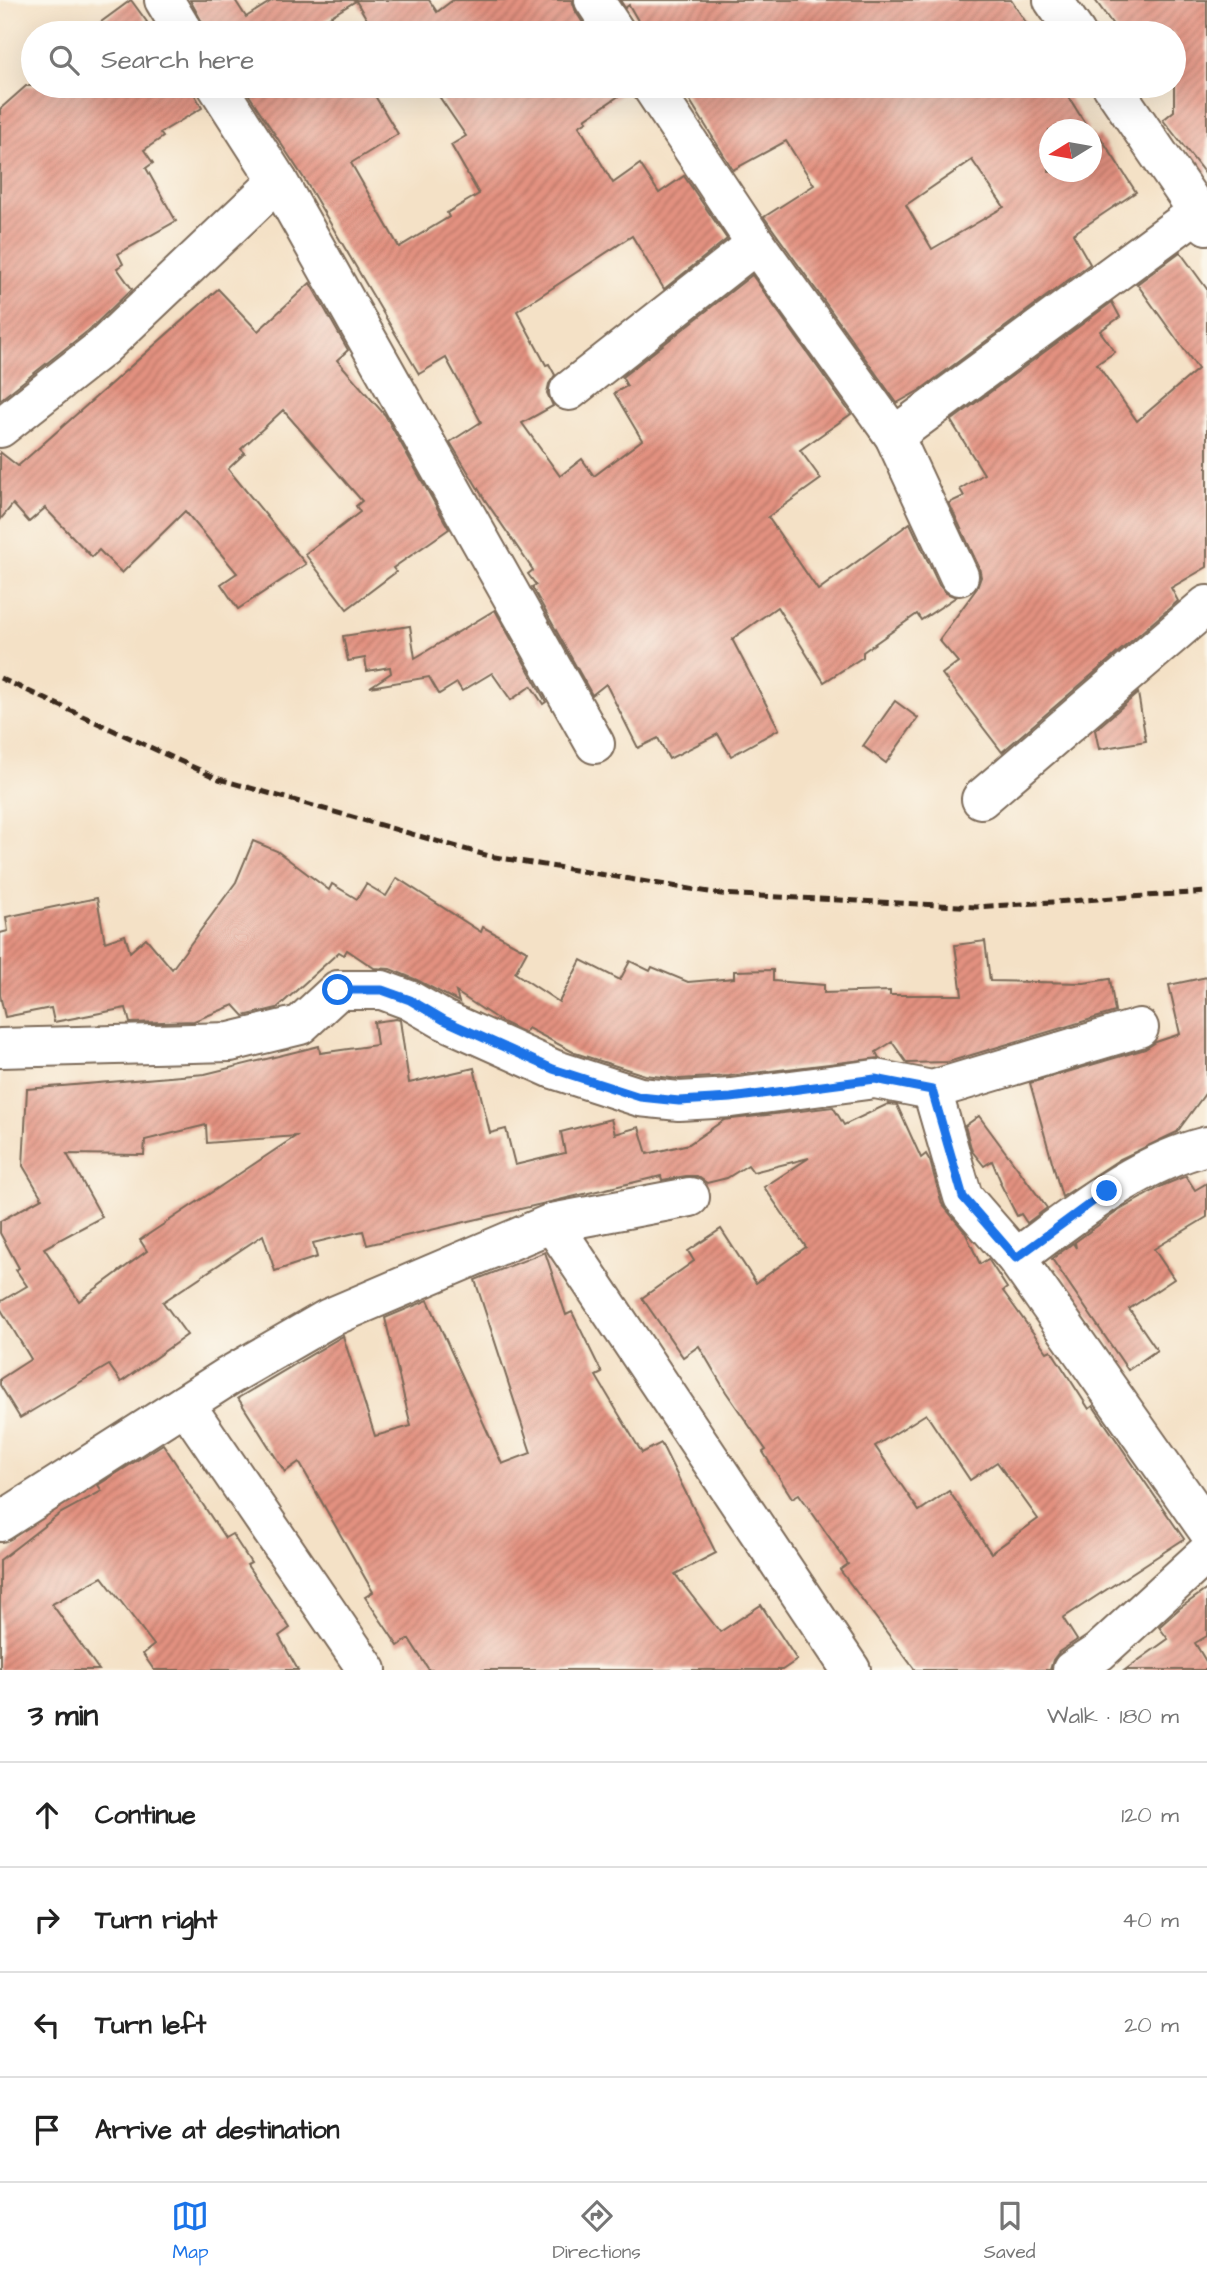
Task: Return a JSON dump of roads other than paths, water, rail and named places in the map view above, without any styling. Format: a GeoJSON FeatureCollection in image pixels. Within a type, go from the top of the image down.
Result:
{"type":"FeatureCollection","features":[{"type":"Feature","properties":{"kind":"street"},"geometry":{"type":"LineString","coordinates":[[164,0],[177,21]]}},
{"type":"Feature","properties":{"kind":"street"},"geometry":{"type":"LineString","coordinates":[[594,0],[608,21]]}},
{"type":"Feature","properties":{"kind":"street"},"geometry":{"type":"LineString","coordinates":[[1053,0],[1068,21]]}},
{"type":"Feature","properties":{"kind":"street"},"geometry":{"type":"LineString","coordinates":[[226,98],[278,181],[595,744]]}},
{"type":"Feature","properties":{"kind":"street"},"geometry":{"type":"LineString","coordinates":[[659,98],[756,244],[894,436],[959,576]]}},
{"type":"Feature","properties":{"kind":"street"},"geometry":{"type":"LineString","coordinates":[[894,436],[1203,218],[1120,98]]}},
{"type":"Feature","properties":{"kind":"street"},"geometry":{"type":"LineString","coordinates":[[0,428],[103,347],[278,181]]}},
{"type":"Feature","properties":{"kind":"street"},"geometry":{"type":"LineString","coordinates":[[569,391],[756,244]]}},
{"type":"Feature","properties":{"kind":"street"},"geometry":{"type":"LineString","coordinates":[[981,799],[1207,605]]}},
{"type":"Feature","properties":{"kind":"street"},"geometry":{"type":"LineString","coordinates":[[0,1048],[230,1042],[300,1025],[338,990],[382,990],[410,1000],[444,1020],[553,1069],[640,1097],[679,1101],[731,1098],[875,1079],[932,1090],[1139,1028]]}},
{"type":"Feature","properties":{"kind":"street"},"geometry":{"type":"LineString","coordinates":[[932,1090],[963,1197],[1016,1258],[1207,1529]]}},
{"type":"Feature","properties":{"kind":"street"},"geometry":{"type":"LineString","coordinates":[[1016,1258],[1107,1191],[1183,1152],[1207,1146]]}},
{"type":"Feature","properties":{"kind":"street"},"geometry":{"type":"LineString","coordinates":[[0,1522],[227,1377],[329,1318],[552,1223],[690,1197]]}},
{"type":"Feature","properties":{"kind":"street"},"geometry":{"type":"LineString","coordinates":[[552,1223],[851,1670]]}},
{"type":"Feature","properties":{"kind":"street"},"geometry":{"type":"LineString","coordinates":[[185,1404],[367,1670]]}},
{"type":"Feature","properties":{"kind":"street"},"geometry":{"type":"LineString","coordinates":[[1072,1670],[1099,1652],[1207,1553]]}},
{"type":"Feature","properties":{"kind":"railway"},"geometry":{"type":"LineString","coordinates":[[0,678],[219,779],[489,856],[721,894],[976,907],[1207,892]]}}]}
